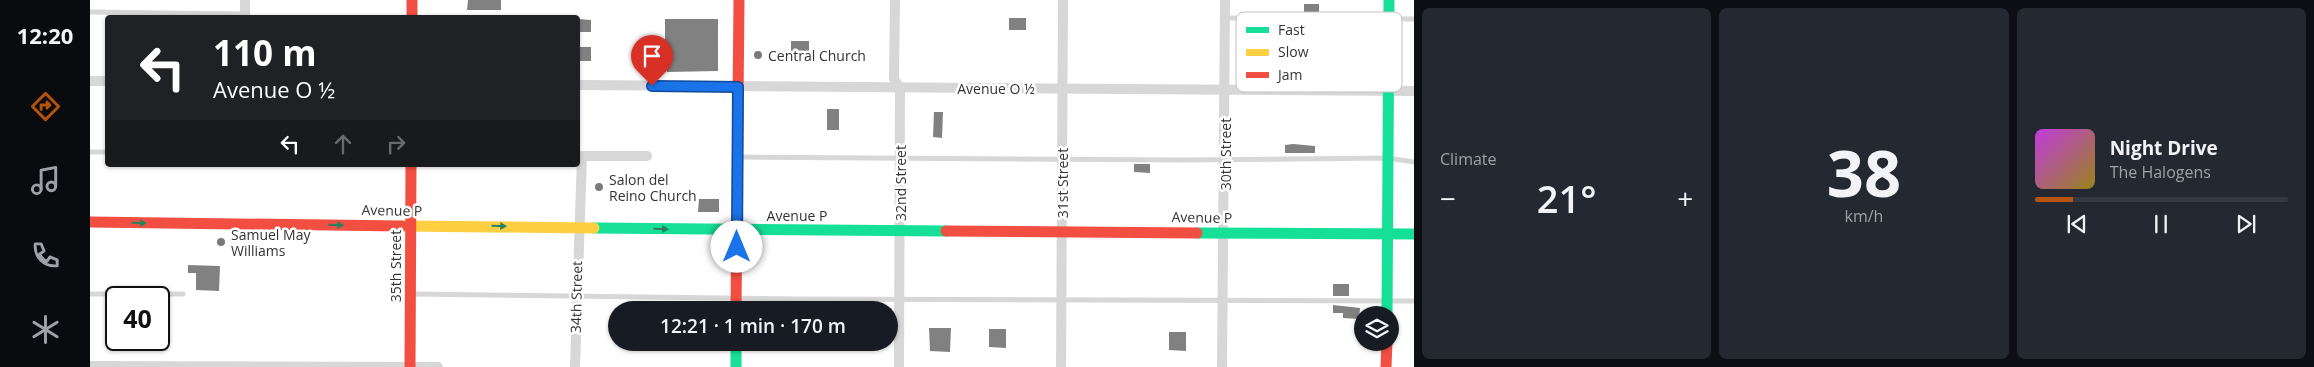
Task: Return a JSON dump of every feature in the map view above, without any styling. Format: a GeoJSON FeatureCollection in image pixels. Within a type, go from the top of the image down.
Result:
{"type":"FeatureCollection","features":[{"type":"Feature","properties":{"kind":"main road"},"geometry":{"type":"LineString","coordinates":[[412,0],[412,15]]}},
{"type":"Feature","properties":{"kind":"main road"},"geometry":{"type":"LineString","coordinates":[[736,301],[739,0]]}},
{"type":"Feature","properties":{"kind":"main road"},"geometry":{"type":"LineString","coordinates":[[1387,306],[1388,92]]}},
{"type":"Feature","properties":{"kind":"main road","name":"35th Street"},"geometry":{"type":"LineString","coordinates":[[410,367],[411,167]]}},
{"type":"Feature","properties":{"kind":"main road","name":"Avenue P"},"geometry":{"type":"LineString","coordinates":[[90,222],[737,230],[1062,230],[1414,234]]}},
{"type":"Feature","properties":{"kind":"main road"},"geometry":{"type":"LineString","coordinates":[[736,351],[736,367]]}},
{"type":"Feature","properties":{"kind":"main road"},"geometry":{"type":"LineString","coordinates":[[1386,367],[1387,351]]}},
{"type":"Feature","properties":{"kind":"street"},"geometry":{"type":"LineString","coordinates":[[245,0],[245,15]]}},
{"type":"Feature","properties":{"kind":"street","name":"32nd Street"},"geometry":{"type":"LineString","coordinates":[[895,0],[894,79],[900,88],[899,367]]}},
{"type":"Feature","properties":{"kind":"street","name":"31st Street"},"geometry":{"type":"LineString","coordinates":[[1061,367],[1063,0]]}},
{"type":"Feature","properties":{"kind":"street","name":"30th Street"},"geometry":{"type":"LineString","coordinates":[[1222,367],[1225,0]]}},
{"type":"Feature","properties":{"kind":"street"},"geometry":{"type":"LineString","coordinates":[[90,81],[105,81]]}},
{"type":"Feature","properties":{"kind":"street","name":"Avenue O ½"},"geometry":{"type":"LineString","coordinates":[[580,85],[1236,90]]}},
{"type":"Feature","properties":{"kind":"street"},"geometry":{"type":"LineString","coordinates":[[580,156],[647,156]]}},
{"type":"Feature","properties":{"kind":"street","name":"34th Street"},"geometry":{"type":"LineString","coordinates":[[575,367],[578,228],[581,211],[580,156]]}},
{"type":"Feature","properties":{"kind":"street"},"geometry":{"type":"LineString","coordinates":[[90,366],[438,367]]}},
{"type":"Feature","properties":{"kind":"lane"},"geometry":{"type":"LineString","coordinates":[[90,12],[206,15]]}},
{"type":"Feature","properties":{"kind":"lane"},"geometry":{"type":"LineString","coordinates":[[1225,18],[1236,18]]}},
{"type":"Feature","properties":{"kind":"lane"},"geometry":{"type":"LineString","coordinates":[[90,152],[105,152]]}},
{"type":"Feature","properties":{"kind":"lane"},"geometry":{"type":"LineString","coordinates":[[737,157],[1062,160],[1388,158],[1414,162]]}},
{"type":"Feature","properties":{"kind":"lane"},"geometry":{"type":"LineString","coordinates":[[90,294],[183,294]]}},
{"type":"Feature","properties":{"kind":"lane"},"geometry":{"type":"LineString","coordinates":[[410,294],[576,297],[667,301]]}},
{"type":"Feature","properties":{"kind":"lane"},"geometry":{"type":"LineString","coordinates":[[859,301],[1414,301]]}},
{"type":"Feature","properties":{"kind":"building"},"geometry":{"type":"Polygon","coordinates":[[[468,0],[501,0],[501,10],[467,10],[468,0]]]}},
{"type":"Feature","properties":{"kind":"building"},"geometry":{"type":"Polygon","coordinates":[[[1304,4],[1319,4],[1319,12],[1304,12],[1304,4]]]}},
{"type":"Feature","properties":{"kind":"building"},"geometry":{"type":"Polygon","coordinates":[[[1009,18],[1026,18],[1026,30],[1009,30],[1009,18]]]}},
{"type":"Feature","properties":{"kind":"building"},"geometry":{"type":"Polygon","coordinates":[[[580,19],[591,20],[591,32],[580,32],[580,19]]]}},
{"type":"Feature","properties":{"kind":"building"},"geometry":{"type":"Polygon","coordinates":[[[665,19],[718,19],[718,71],[667,72],[667,66],[654,66],[654,41],[665,41],[665,19]]]}},
{"type":"Feature","properties":{"kind":"building"},"geometry":{"type":"Polygon","coordinates":[[[791,41],[809,41],[809,61],[791,61],[791,41]]]}},
{"type":"Feature","properties":{"kind":"building"},"geometry":{"type":"Polygon","coordinates":[[[580,47],[591,47],[591,61],[580,61],[580,47]]]}},
{"type":"Feature","properties":{"kind":"building"},"geometry":{"type":"Polygon","coordinates":[[[827,109],[839,109],[839,130],[827,130],[827,109]]]}},
{"type":"Feature","properties":{"kind":"building"},"geometry":{"type":"Polygon","coordinates":[[[934,112],[943,112],[942,138],[933,137],[934,112]]]}},
{"type":"Feature","properties":{"kind":"building"},"geometry":{"type":"Polygon","coordinates":[[[1285,145],[1315,146],[1315,153],[1285,153],[1285,145]]]}},
{"type":"Feature","properties":{"kind":"building"},"geometry":{"type":"Polygon","coordinates":[[[1134,164],[1150,164],[1150,173],[1134,172],[1134,164]]]}},
{"type":"Feature","properties":{"kind":"building"},"geometry":{"type":"Polygon","coordinates":[[[699,199],[719,199],[719,212],[698,212],[699,199]]]}},
{"type":"Feature","properties":{"kind":"building"},"geometry":{"type":"Polygon","coordinates":[[[188,265],[220,266],[219,291],[196,290],[196,273],[188,273],[188,265]]]}},
{"type":"Feature","properties":{"kind":"building"},"geometry":{"type":"Polygon","coordinates":[[[1333,284],[1349,284],[1349,296],[1333,296],[1333,284]]]}},
{"type":"Feature","properties":{"kind":"building"},"geometry":{"type":"Polygon","coordinates":[[[1333,305],[1354,307],[1354,319],[1343,318],[1343,313],[1333,313],[1333,305]]]}},
{"type":"Feature","properties":{"kind":"building"},"geometry":{"type":"Polygon","coordinates":[[[929,328],[951,328],[950,352],[930,351],[929,328]]]}},
{"type":"Feature","properties":{"kind":"building"},"geometry":{"type":"Polygon","coordinates":[[[989,329],[1006,329],[1006,348],[989,347],[989,329]]]}},
{"type":"Feature","properties":{"kind":"building"},"geometry":{"type":"Polygon","coordinates":[[[1169,332],[1186,332],[1186,351],[1169,350],[1169,332]]]}},
{"type":"Feature","properties":{"kind":"traffic: fast"},"geometry":{"type":"LineString","coordinates":[[1389,0],[1389,12]]}},
{"type":"Feature","properties":{"kind":"traffic: fast"},"geometry":{"type":"LineString","coordinates":[[1387,306],[1388,92]]}},
{"type":"Feature","properties":{"kind":"traffic: fast"},"geometry":{"type":"LineString","coordinates":[[594,228],[946,231]]}},
{"type":"Feature","properties":{"kind":"traffic: fast"},"geometry":{"type":"LineString","coordinates":[[1197,233],[1414,234]]}},
{"type":"Feature","properties":{"kind":"traffic: fast"},"geometry":{"type":"LineString","coordinates":[[736,351],[736,367]]}},
{"type":"Feature","properties":{"kind":"traffic: slow"},"geometry":{"type":"LineString","coordinates":[[402,226],[594,228]]}},
{"type":"Feature","properties":{"kind":"traffic: jam"},"geometry":{"type":"LineString","coordinates":[[412,0],[412,15]]}},
{"type":"Feature","properties":{"kind":"traffic: jam"},"geometry":{"type":"LineString","coordinates":[[736,301],[739,0]]}},
{"type":"Feature","properties":{"kind":"traffic: jam"},"geometry":{"type":"LineString","coordinates":[[410,367],[411,167]]}},
{"type":"Feature","properties":{"kind":"traffic: jam"},"geometry":{"type":"LineString","coordinates":[[90,222],[402,226]]}},
{"type":"Feature","properties":{"kind":"traffic: jam"},"geometry":{"type":"LineString","coordinates":[[946,231],[1197,233]]}},
{"type":"Feature","properties":{"kind":"traffic: jam"},"geometry":{"type":"LineString","coordinates":[[1386,367],[1387,351]]}},
{"type":"Feature","properties":{"kind":"place","name":"Central Church"},"geometry":{"type":"Point","coordinates":[758,55]}},
{"type":"Feature","properties":{"kind":"place","name":"Salon del Reino Church"},"geometry":{"type":"Point","coordinates":[599,187]}},
{"type":"Feature","properties":{"kind":"place","name":"Samuel May Williams"},"geometry":{"type":"Point","coordinates":[221,242]}},
{"type":"Feature","properties":{"kind":"route"},"geometry":{"type":"LineString","coordinates":[[652,86],[738,87],[737,247]]}}]}
